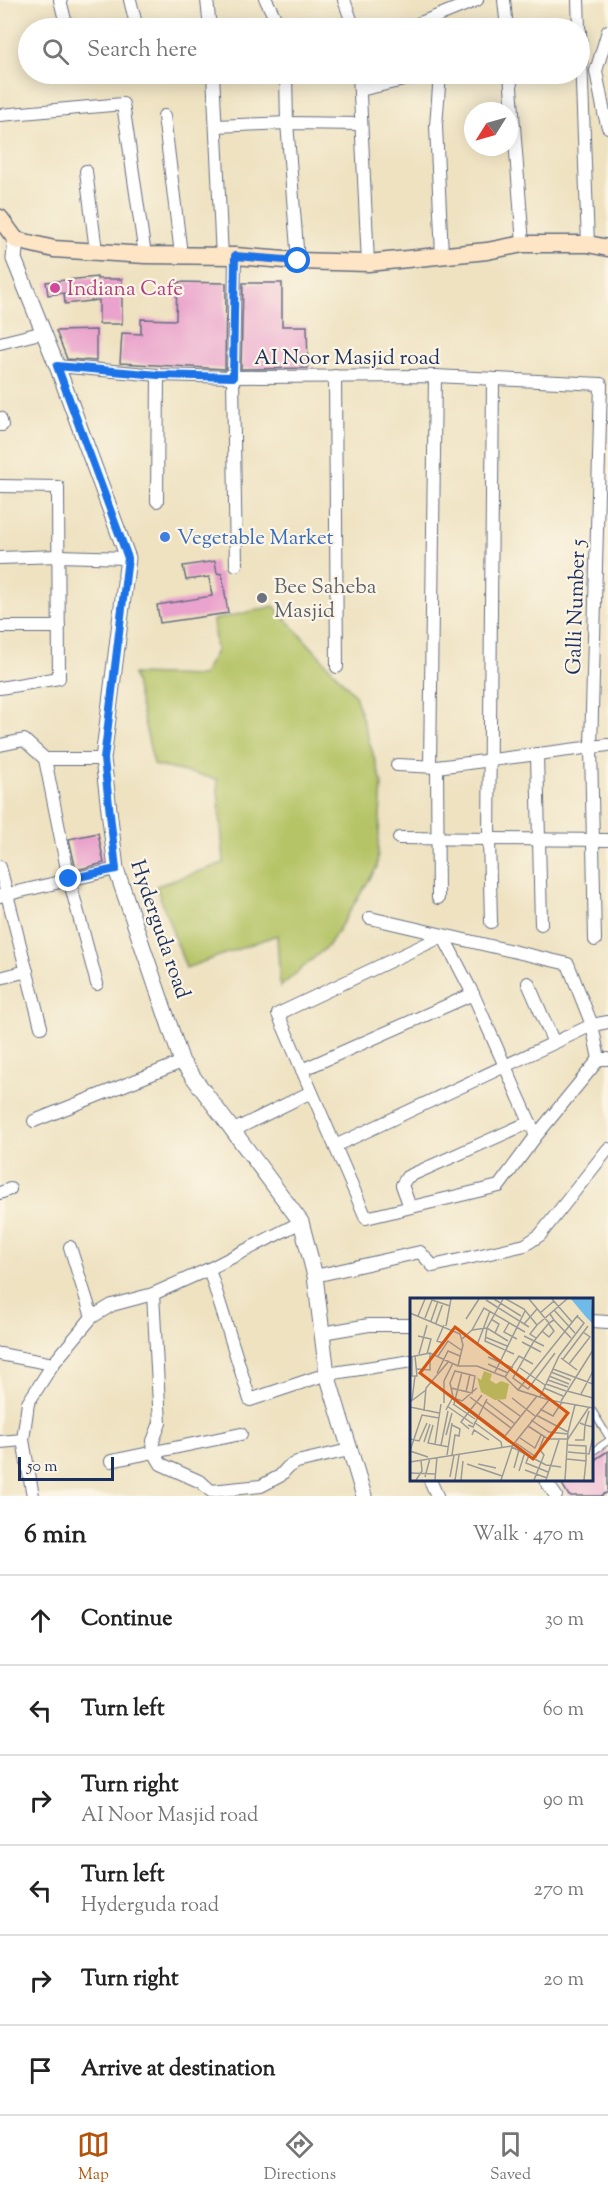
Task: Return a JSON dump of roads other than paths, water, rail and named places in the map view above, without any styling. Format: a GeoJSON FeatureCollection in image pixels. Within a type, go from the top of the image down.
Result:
{"type":"FeatureCollection","features":[{"type":"Feature","properties":{"kind":"main road"},"geometry":{"type":"LineString","coordinates":[[0,218],[16,240],[54,249],[145,255],[181,254],[368,263],[487,251],[523,244],[588,244],[608,248]]}},
{"type":"Feature","properties":{"kind":"street"},"geometry":{"type":"LineString","coordinates":[[60,0],[64,18]]}},
{"type":"Feature","properties":{"kind":"street"},"geometry":{"type":"LineString","coordinates":[[130,0],[134,18]]}},
{"type":"Feature","properties":{"kind":"street"},"geometry":{"type":"LineString","coordinates":[[207,0],[209,18]]}},
{"type":"Feature","properties":{"kind":"street"},"geometry":{"type":"LineString","coordinates":[[266,0],[275,18]]}},
{"type":"Feature","properties":{"kind":"street"},"geometry":{"type":"LineString","coordinates":[[442,18],[477,0]]}},
{"type":"Feature","properties":{"kind":"street"},"geometry":{"type":"LineString","coordinates":[[504,0],[506,18]]}},
{"type":"Feature","properties":{"kind":"street"},"geometry":{"type":"LineString","coordinates":[[578,0],[579,18]]}},
{"type":"Feature","properties":{"kind":"street"},"geometry":{"type":"LineString","coordinates":[[349,1],[352,18]]}},
{"type":"Feature","properties":{"kind":"street"},"geometry":{"type":"LineString","coordinates":[[608,31],[604,58],[596,71],[606,109],[608,127]]}},
{"type":"Feature","properties":{"kind":"street"},"geometry":{"type":"LineString","coordinates":[[214,84],[228,256],[233,377],[236,565]]}},
{"type":"Feature","properties":{"kind":"street"},"geometry":{"type":"LineString","coordinates":[[286,84],[298,261]]}},
{"type":"Feature","properties":{"kind":"street"},"geometry":{"type":"LineString","coordinates":[[360,84],[368,263]]}},
{"type":"Feature","properties":{"kind":"street"},"geometry":{"type":"LineString","coordinates":[[360,90],[386,84]]}},
{"type":"Feature","properties":{"kind":"street"},"geometry":{"type":"LineString","coordinates":[[439,84],[436,126],[442,255]]}},
{"type":"Feature","properties":{"kind":"street"},"geometry":{"type":"LineString","coordinates":[[511,84],[523,244]]}},
{"type":"Feature","properties":{"kind":"street"},"geometry":{"type":"LineString","coordinates":[[581,84],[588,244]]}},
{"type":"Feature","properties":{"kind":"street"},"geometry":{"type":"LineString","coordinates":[[0,115],[123,104],[145,255]]}},
{"type":"Feature","properties":{"kind":"street"},"geometry":{"type":"LineString","coordinates":[[164,116],[181,254]]}},
{"type":"Feature","properties":{"kind":"street"},"geometry":{"type":"LineString","coordinates":[[216,126],[287,123],[361,124]]}},
{"type":"Feature","properties":{"kind":"street"},"geometry":{"type":"LineString","coordinates":[[86,171],[96,251]]}},
{"type":"Feature","properties":{"kind":"street","name":"Hyderguda road"},"geometry":{"type":"LineString","coordinates":[[16,240],[14,259],[57,366],[128,558],[104,759],[116,869],[182,1062],[301,1222],[315,1276],[327,1374],[364,1496]]}},
{"type":"Feature","properties":{"kind":"street"},"geometry":{"type":"LineString","coordinates":[[0,343],[44,332]]}},
{"type":"Feature","properties":{"kind":"street","name":"AI Noor Masjid road"},"geometry":{"type":"LineString","coordinates":[[57,366],[158,375],[435,376],[493,379]]}},
{"type":"Feature","properties":{"kind":"street"},"geometry":{"type":"LineString","coordinates":[[157,501],[158,375]]}},
{"type":"Feature","properties":{"kind":"street"},"geometry":{"type":"LineString","coordinates":[[334,376],[337,667]]}},
{"type":"Feature","properties":{"kind":"street"},"geometry":{"type":"LineString","coordinates":[[435,376],[434,766],[438,898]]}},
{"type":"Feature","properties":{"kind":"street"},"geometry":{"type":"LineString","coordinates":[[491,922],[489,839],[493,379]]}},
{"type":"Feature","properties":{"kind":"street","name":"Galli Number 5"},"geometry":{"type":"LineString","coordinates":[[493,379],[601,384],[591,747],[595,940]]}},
{"type":"Feature","properties":{"kind":"street"},"geometry":{"type":"LineString","coordinates":[[0,418],[2,425],[0,425]]}},
{"type":"Feature","properties":{"kind":"street"},"geometry":{"type":"LineString","coordinates":[[0,486],[58,487],[59,627],[59,678],[0,688]]}},
{"type":"Feature","properties":{"kind":"street"},"geometry":{"type":"LineString","coordinates":[[0,558],[58,556],[128,558]]}},
{"type":"Feature","properties":{"kind":"street"},"geometry":{"type":"LineString","coordinates":[[0,627],[59,627]]}},
{"type":"Feature","properties":{"kind":"street"},"geometry":{"type":"LineString","coordinates":[[0,745],[24,740],[45,759],[69,879],[97,984]]}},
{"type":"Feature","properties":{"kind":"street"},"geometry":{"type":"LineString","coordinates":[[397,765],[434,766],[608,745]]}},
{"type":"Feature","properties":{"kind":"street"},"geometry":{"type":"LineString","coordinates":[[537,754],[541,924]]}},
{"type":"Feature","properties":{"kind":"street"},"geometry":{"type":"LineString","coordinates":[[45,759],[104,759]]}},
{"type":"Feature","properties":{"kind":"street"},"geometry":{"type":"LineString","coordinates":[[399,838],[608,840]]}},
{"type":"Feature","properties":{"kind":"street"},"geometry":{"type":"LineString","coordinates":[[0,867],[3,895],[27,971],[41,1027]]}},
{"type":"Feature","properties":{"kind":"street"},"geometry":{"type":"LineString","coordinates":[[3,895],[116,869]]}},
{"type":"Feature","properties":{"kind":"street"},"geometry":{"type":"LineString","coordinates":[[370,918],[568,964],[603,1059],[536,1136],[499,1186],[366,1218],[278,1014],[443,936]]}},
{"type":"Feature","properties":{"kind":"street"},"geometry":{"type":"LineString","coordinates":[[443,936],[473,994],[536,1136]]}},
{"type":"Feature","properties":{"kind":"street"},"geometry":{"type":"LineString","coordinates":[[0,978],[27,971]]}},
{"type":"Feature","properties":{"kind":"street"},"geometry":{"type":"LineString","coordinates":[[528,983],[554,1042]]}},
{"type":"Feature","properties":{"kind":"street"},"geometry":{"type":"LineString","coordinates":[[303,1070],[473,994]]}},
{"type":"Feature","properties":{"kind":"street"},"geometry":{"type":"LineString","coordinates":[[335,1146],[554,1042],[592,1025],[608,1022]]}},
{"type":"Feature","properties":{"kind":"street"},"geometry":{"type":"LineString","coordinates":[[34,1121],[182,1062]]}},
{"type":"Feature","properties":{"kind":"street"},"geometry":{"type":"LineString","coordinates":[[232,1131],[311,1092]]}},
{"type":"Feature","properties":{"kind":"street"},"geometry":{"type":"LineString","coordinates":[[410,1207],[402,1185],[404,1180],[530,1122]]}},
{"type":"Feature","properties":{"kind":"street"},"geometry":{"type":"LineString","coordinates":[[315,1276],[420,1252],[433,1266],[525,1245],[540,1235],[608,1149]]}},
{"type":"Feature","properties":{"kind":"street"},"geometry":{"type":"LineString","coordinates":[[33,1496],[24,1440],[28,1403],[53,1364],[92,1317],[112,1305],[153,1294],[208,1269],[301,1222]]}},
{"type":"Feature","properties":{"kind":"street"},"geometry":{"type":"LineString","coordinates":[[70,1246],[92,1317]]}},
{"type":"Feature","properties":{"kind":"street"},"geometry":{"type":"LineString","coordinates":[[208,1269],[250,1401],[327,1374],[410,1361]]}},
{"type":"Feature","properties":{"kind":"street"},"geometry":{"type":"LineString","coordinates":[[153,1294],[160,1423],[153,1441],[154,1452],[161,1464],[201,1482],[211,1493],[263,1491],[288,1467],[297,1462],[350,1450]]}},
{"type":"Feature","properties":{"kind":"street"},"geometry":{"type":"LineString","coordinates":[[593,1321],[608,1322]]}},
{"type":"Feature","properties":{"kind":"street"},"geometry":{"type":"LineString","coordinates":[[322,1333],[369,1325],[410,1325]]}},
{"type":"Feature","properties":{"kind":"street"},"geometry":{"type":"LineString","coordinates":[[0,1354],[53,1364]]}},
{"type":"Feature","properties":{"kind":"street"},"geometry":{"type":"LineString","coordinates":[[111,1461],[241,1434]]}},
{"type":"Feature","properties":{"kind":"street"},"geometry":{"type":"LineString","coordinates":[[0,1442],[24,1440]]}},
{"type":"Feature","properties":{"kind":"street"},"geometry":{"type":"LineString","coordinates":[[431,1481],[438,1496]]}},
{"type":"Feature","properties":{"kind":"street"},"geometry":{"type":"LineString","coordinates":[[546,1481],[556,1496]]}},
{"type":"Feature","properties":{"kind":"lane"},"geometry":{"type":"LineString","coordinates":[[593,1413],[608,1436]]}},
{"type":"Feature","properties":{"kind":"lane"},"geometry":{"type":"LineString","coordinates":[[593,1451],[608,1441]]}},
{"type":"Feature","properties":{"kind":"place","name":"Indiana Cafe"},"geometry":{"type":"Point","coordinates":[55,288]}},
{"type":"Feature","properties":{"kind":"place","name":"Vegetable Market"},"geometry":{"type":"Point","coordinates":[165,537]}},
{"type":"Feature","properties":{"kind":"place","name":"Bee Saheba Masjid"},"geometry":{"type":"Point","coordinates":[262,598]}}]}
